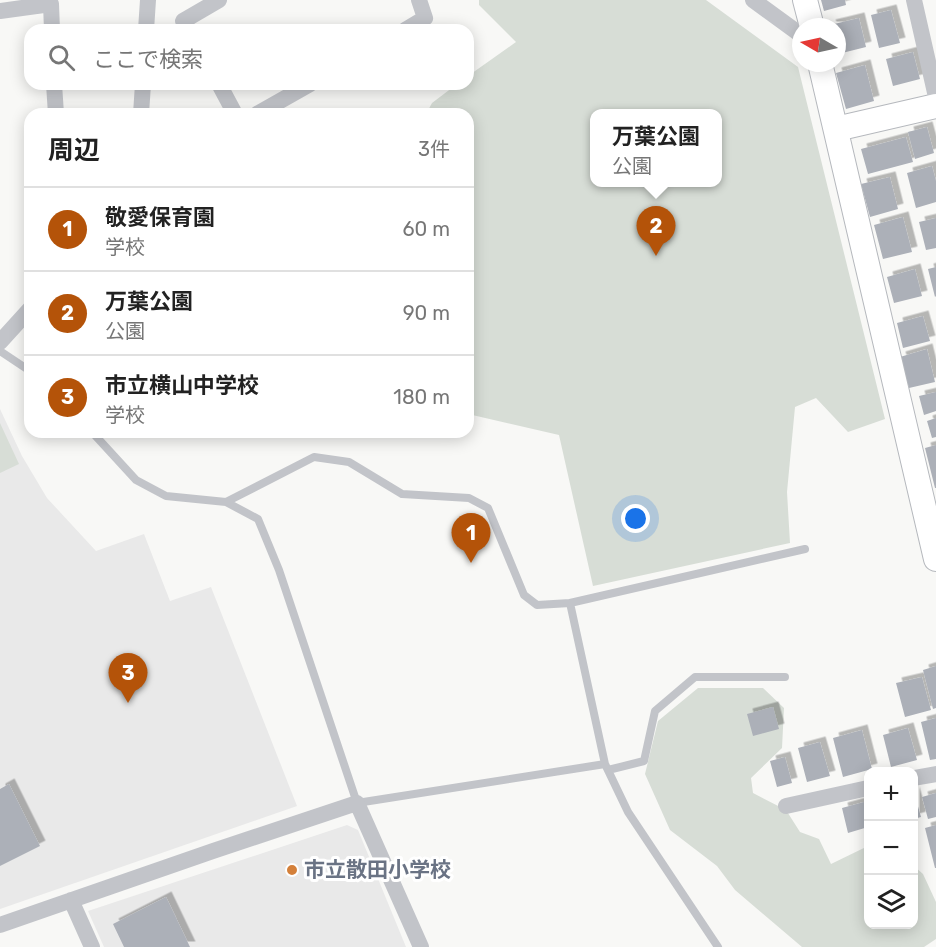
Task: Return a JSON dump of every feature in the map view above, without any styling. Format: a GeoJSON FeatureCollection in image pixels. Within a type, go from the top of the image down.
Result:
{"type":"FeatureCollection","features":[{"type":"Feature","properties":{"kind":"street"},"geometry":{"type":"LineString","coordinates":[[146,24],[148,0]]}},
{"type":"Feature","properties":{"kind":"street"},"geometry":{"type":"LineString","coordinates":[[185,24],[183,21],[219,0]]}},
{"type":"Feature","properties":{"kind":"street"},"geometry":{"type":"LineString","coordinates":[[415,24],[425,18],[419,0]]}},
{"type":"Feature","properties":{"kind":"street"},"geometry":{"type":"LineString","coordinates":[[753,0],[792,28]]}},
{"type":"Feature","properties":{"kind":"street"},"geometry":{"type":"LineString","coordinates":[[805,0],[810,18]]}},
{"type":"Feature","properties":{"kind":"street"},"geometry":{"type":"LineString","coordinates":[[914,0],[936,97]]}},
{"type":"Feature","properties":{"kind":"street"},"geometry":{"type":"LineString","coordinates":[[0,10],[51,4],[52,24]]}},
{"type":"Feature","properties":{"kind":"street"},"geometry":{"type":"LineString","coordinates":[[822,72],[935,553]]}},
{"type":"Feature","properties":{"kind":"street"},"geometry":{"type":"LineString","coordinates":[[54,90],[56,108]]}},
{"type":"Feature","properties":{"kind":"street"},"geometry":{"type":"LineString","coordinates":[[141,108],[143,90]]}},
{"type":"Feature","properties":{"kind":"street"},"geometry":{"type":"LineString","coordinates":[[222,90],[232,108]]}},
{"type":"Feature","properties":{"kind":"street"},"geometry":{"type":"LineString","coordinates":[[268,108],[299,90]]}},
{"type":"Feature","properties":{"kind":"street"},"geometry":{"type":"LineString","coordinates":[[836,129],[936,106]]}},
{"type":"Feature","properties":{"kind":"street"},"geometry":{"type":"LineString","coordinates":[[0,342],[24,316]]}},
{"type":"Feature","properties":{"kind":"street"},"geometry":{"type":"LineString","coordinates":[[918,777],[936,774]]}},
{"type":"Feature","properties":{"kind":"street"},"geometry":{"type":"LineString","coordinates":[[786,806],[864,789]]}},
{"type":"Feature","properties":{"kind":"street"},"geometry":{"type":"LineString","coordinates":[[0,925],[357,803],[421,947]]}},
{"type":"Feature","properties":{"kind":"street"},"geometry":{"type":"LineString","coordinates":[[71,900],[92,947]]}},
{"type":"Feature","properties":{"kind":"lane"},"geometry":{"type":"LineString","coordinates":[[0,351],[24,367]]}},
{"type":"Feature","properties":{"kind":"lane"},"geometry":{"type":"LineString","coordinates":[[98,438],[136,480],[146,486],[166,496],[226,502],[258,519],[279,570],[357,803],[644,761],[655,711],[695,678],[785,677]]}},
{"type":"Feature","properties":{"kind":"lane"},"geometry":{"type":"LineString","coordinates":[[226,502],[314,457],[349,462],[402,494],[470,498],[488,508],[524,595],[537,605],[570,603],[805,549]]}},
{"type":"Feature","properties":{"kind":"lane"},"geometry":{"type":"LineString","coordinates":[[570,603],[606,767],[628,812],[717,947]]}},
{"type":"Feature","properties":{"kind":"shaded area"},"geometry":{"type":"Polygon","coordinates":[[[479,0],[706,0],[792,63],[792,72],[799,72],[885,419],[848,432],[816,398],[795,407],[787,492],[790,543],[593,586],[559,435],[474,415],[474,108],[429,108],[432,103],[449,90],[474,90],[474,72],[516,42],[479,5],[479,0]]]}},
{"type":"Feature","properties":{"kind":"shaded area"},"geometry":{"type":"Polygon","coordinates":[[[0,409],[22,456],[47,498],[96,551],[144,534],[170,601],[211,587],[297,806],[0,909],[0,409]]]}},
{"type":"Feature","properties":{"kind":"shaded area"},"geometry":{"type":"Polygon","coordinates":[[[0,423],[19,464],[0,473],[0,423]]]}},
{"type":"Feature","properties":{"kind":"shaded area"},"geometry":{"type":"Polygon","coordinates":[[[698,688],[763,688],[784,708],[782,748],[751,778],[753,793],[786,810],[800,832],[819,839],[831,864],[864,848],[864,929],[918,929],[918,870],[923,874],[936,902],[936,939],[924,947],[802,947],[735,890],[717,866],[670,830],[645,774],[658,721],[698,688]]]}},
{"type":"Feature","properties":{"kind":"shaded area","name":"市立散田小学校"},"geometry":{"type":"Polygon","coordinates":[[[347,825],[358,830],[406,947],[104,947],[88,911],[347,825]]]}},
{"type":"Feature","properties":{"kind":"building"},"geometry":{"type":"Polygon","coordinates":[[[821,0],[845,0],[846,5],[824,11],[821,0]]]}},
{"type":"Feature","properties":{"kind":"building"},"geometry":{"type":"Polygon","coordinates":[[[891,10],[900,43],[879,48],[871,15],[891,10]]]}},
{"type":"Feature","properties":{"kind":"building"},"geometry":{"type":"Polygon","coordinates":[[[859,18],[866,47],[846,52],[846,21],[859,18]]]}},
{"type":"Feature","properties":{"kind":"building"},"geometry":{"type":"Polygon","coordinates":[[[913,52],[920,79],[893,86],[886,59],[913,52]]]}},
{"type":"Feature","properties":{"kind":"building"},"geometry":{"type":"Polygon","coordinates":[[[865,65],[874,101],[846,109],[836,73],[865,65]]]}},
{"type":"Feature","properties":{"kind":"building"},"geometry":{"type":"Polygon","coordinates":[[[927,127],[934,153],[915,159],[908,132],[927,127]]]}},
{"type":"Feature","properties":{"kind":"building"},"geometry":{"type":"Polygon","coordinates":[[[906,137],[913,162],[868,174],[861,149],[906,137]]]}},
{"type":"Feature","properties":{"kind":"building"},"geometry":{"type":"Polygon","coordinates":[[[932,166],[936,181],[936,202],[916,208],[907,173],[932,166]]]}},
{"type":"Feature","properties":{"kind":"building"},"geometry":{"type":"Polygon","coordinates":[[[890,177],[898,209],[870,217],[861,184],[890,177]]]}},
{"type":"Feature","properties":{"kind":"building"},"geometry":{"type":"Polygon","coordinates":[[[903,217],[912,252],[883,259],[874,225],[903,217]]]}},
{"type":"Feature","properties":{"kind":"building"},"geometry":{"type":"Polygon","coordinates":[[[936,218],[936,248],[926,250],[919,222],[936,218]]]}},
{"type":"Feature","properties":{"kind":"building"},"geometry":{"type":"Polygon","coordinates":[[[936,267],[936,296],[935,297],[928,269],[936,267]]]}},
{"type":"Feature","properties":{"kind":"building"},"geometry":{"type":"Polygon","coordinates":[[[915,269],[922,296],[894,303],[887,277],[915,269]]]}},
{"type":"Feature","properties":{"kind":"building"},"geometry":{"type":"Polygon","coordinates":[[[923,316],[930,341],[903,348],[897,323],[923,316]]]}},
{"type":"Feature","properties":{"kind":"building"},"geometry":{"type":"Polygon","coordinates":[[[927,349],[935,382],[909,388],[900,357],[927,349]]]}},
{"type":"Feature","properties":{"kind":"building"},"geometry":{"type":"Polygon","coordinates":[[[936,392],[936,411],[924,415],[919,396],[936,392]]]}},
{"type":"Feature","properties":{"kind":"building"},"geometry":{"type":"Polygon","coordinates":[[[936,418],[936,437],[932,438],[927,421],[936,418]]]}},
{"type":"Feature","properties":{"kind":"building"},"geometry":{"type":"Polygon","coordinates":[[[936,445],[936,488],[935,488],[925,448],[936,445]]]}},
{"type":"Feature","properties":{"kind":"building"},"geometry":{"type":"Polygon","coordinates":[[[936,666],[936,708],[933,709],[923,670],[936,666]]]}},
{"type":"Feature","properties":{"kind":"building"},"geometry":{"type":"Polygon","coordinates":[[[922,677],[931,710],[905,717],[896,683],[922,677]]]}},
{"type":"Feature","properties":{"kind":"building"},"geometry":{"type":"Polygon","coordinates":[[[773,707],[779,729],[753,736],[747,714],[773,707]]]}},
{"type":"Feature","properties":{"kind":"building"},"geometry":{"type":"Polygon","coordinates":[[[936,718],[936,759],[930,760],[921,722],[936,718]]]}},
{"type":"Feature","properties":{"kind":"building"},"geometry":{"type":"Polygon","coordinates":[[[908,728],[917,760],[891,767],[883,735],[908,728]]]}},
{"type":"Feature","properties":{"kind":"building"},"geometry":{"type":"Polygon","coordinates":[[[862,730],[871,767],[864,767],[864,771],[843,777],[833,738],[862,730]]]}},
{"type":"Feature","properties":{"kind":"building"},"geometry":{"type":"Polygon","coordinates":[[[820,742],[830,776],[807,782],[798,748],[820,742]]]}},
{"type":"Feature","properties":{"kind":"building"},"geometry":{"type":"Polygon","coordinates":[[[785,757],[792,783],[777,787],[770,761],[785,757]]]}},
{"type":"Feature","properties":{"kind":"building"},"geometry":{"type":"Polygon","coordinates":[[[9,784],[40,846],[0,866],[0,789],[9,784]]]}},
{"type":"Feature","properties":{"kind":"building"},"geometry":{"type":"Polygon","coordinates":[[[936,793],[936,817],[928,819],[922,797],[936,793]]]}},
{"type":"Feature","properties":{"kind":"building"},"geometry":{"type":"Polygon","coordinates":[[[864,802],[864,828],[848,833],[842,808],[864,802]]]}},
{"type":"Feature","properties":{"kind":"building"},"geometry":{"type":"Polygon","coordinates":[[[936,825],[936,868],[935,868],[925,828],[936,825]]]}},
{"type":"Feature","properties":{"kind":"building"},"geometry":{"type":"Polygon","coordinates":[[[166,897],[190,947],[124,947],[113,924],[166,897]]]}},
{"type":"Feature","properties":{"kind":"place","name":"万葉公園"},"geometry":{"type":"Point","coordinates":[656,256]}},
{"type":"Feature","properties":{"kind":"place","name":"敬愛保育園"},"geometry":{"type":"Point","coordinates":[471,563]}},
{"type":"Feature","properties":{"kind":"place","name":"市立横山中学校"},"geometry":{"type":"Point","coordinates":[128,703]}},
{"type":"Feature","properties":{"kind":"place","name":"市立散田小学校"},"geometry":{"type":"Point","coordinates":[292,870]}}]}
